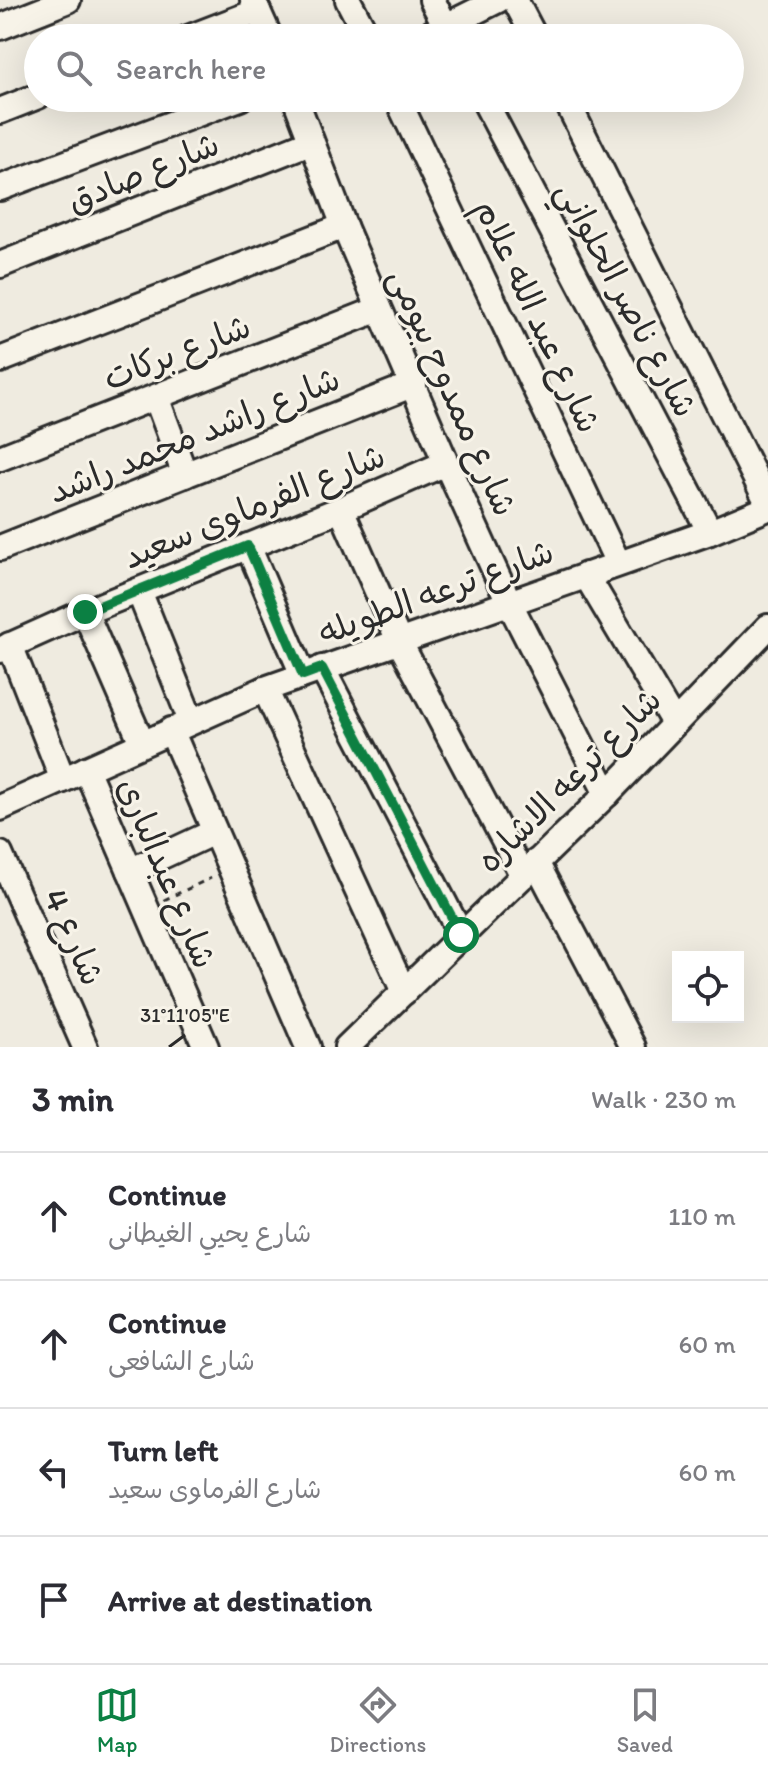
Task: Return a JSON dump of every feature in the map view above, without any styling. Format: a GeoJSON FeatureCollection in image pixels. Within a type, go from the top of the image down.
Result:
{"type":"FeatureCollection","features":[{"type":"Feature","properties":{"kind":"street"},"geometry":{"type":"LineString","coordinates":[[0,27],[68,0]]}},
{"type":"Feature","properties":{"kind":"street"},"geometry":{"type":"LineString","coordinates":[[348,0],[361,24]]}},
{"type":"Feature","properties":{"kind":"street"},"geometry":{"type":"LineString","coordinates":[[432,0],[445,24]]}},
{"type":"Feature","properties":{"kind":"street"},"geometry":{"type":"LineString","coordinates":[[461,24],[498,0]]}},
{"type":"Feature","properties":{"kind":"street"},"geometry":{"type":"LineString","coordinates":[[515,0],[528,24]]}},
{"type":"Feature","properties":{"kind":"street"},"geometry":{"type":"LineString","coordinates":[[217,24],[256,5],[264,24]]}},
{"type":"Feature","properties":{"kind":"street"},"geometry":{"type":"LineString","coordinates":[[0,111],[24,102]]}},
{"type":"Feature","properties":{"kind":"street"},"geometry":{"type":"LineString","coordinates":[[0,188],[203,112]]}},
{"type":"Feature","properties":{"kind":"street","name":"شارع ممدوح بيومى"},"geometry":{"type":"LineString","coordinates":[[300,112],[344,226],[446,463],[509,602],[607,794]]}},
{"type":"Feature","properties":{"kind":"street","name":"شارع عبد الله علام"},"geometry":{"type":"LineString","coordinates":[[404,112],[618,563]]}},
{"type":"Feature","properties":{"kind":"street","name":"شارع ناصر الحلواني"},"geometry":{"type":"LineString","coordinates":[[490,112],[710,532]]}},
{"type":"Feature","properties":{"kind":"street"},"geometry":{"type":"LineString","coordinates":[[572,112],[768,505]]}},
{"type":"Feature","properties":{"kind":"street","name":"شارع صادق"},"geometry":{"type":"LineString","coordinates":[[0,265],[310,142]]}},
{"type":"Feature","properties":{"kind":"street"},"geometry":{"type":"LineString","coordinates":[[0,360],[344,226]]}},
{"type":"Feature","properties":{"kind":"street","name":"شارع بركات"},"geometry":{"type":"LineString","coordinates":[[0,458],[379,309]]}},
{"type":"Feature","properties":{"kind":"street","name":"شارع راشد محمد راشد"},"geometry":{"type":"LineString","coordinates":[[0,548],[414,384]]}},
{"type":"Feature","properties":{"kind":"street"},"geometry":{"type":"LineString","coordinates":[[156,397],[185,475]]}},
{"type":"Feature","properties":{"kind":"street","name":"شارع الفرماوى سعيد"},"geometry":{"type":"LineString","coordinates":[[5,647],[446,463]]}},
{"type":"Feature","properties":{"kind":"street","name":"شارع ترعه الطويله"},"geometry":{"type":"LineString","coordinates":[[0,808],[265,689],[710,532],[768,505]]}},
{"type":"Feature","properties":{"kind":"street"},"geometry":{"type":"LineString","coordinates":[[341,509],[399,641],[633,1047]]}},
{"type":"Feature","properties":{"kind":"street"},"geometry":{"type":"LineString","coordinates":[[248,546],[312,672],[461,935]]}},
{"type":"Feature","properties":{"kind":"street"},"geometry":{"type":"LineString","coordinates":[[586,575],[674,723]]}},
{"type":"Feature","properties":{"kind":"street"},"geometry":{"type":"LineString","coordinates":[[139,591],[214,832],[308,1047]]}},
{"type":"Feature","properties":{"kind":"street"},"geometry":{"type":"LineString","coordinates":[[85,612],[142,743]]}},
{"type":"Feature","properties":{"kind":"street","name":"شارع ترعه الاشاره"},"geometry":{"type":"LineString","coordinates":[[347,1047],[607,794],[768,627]]}},
{"type":"Feature","properties":{"kind":"street"},"geometry":{"type":"LineString","coordinates":[[5,647],[63,780]]}},
{"type":"Feature","properties":{"kind":"street"},"geometry":{"type":"LineString","coordinates":[[265,689],[404,992]]}},
{"type":"Feature","properties":{"kind":"street","name":"شارع عبدالبارى"},"geometry":{"type":"LineString","coordinates":[[86,769],[206,1047]]}},
{"type":"Feature","properties":{"kind":"street"},"geometry":{"type":"LineString","coordinates":[[130,871],[214,832]]}},
{"type":"Feature","properties":{"kind":"street","name":"شارع 4"},"geometry":{"type":"LineString","coordinates":[[0,854],[85,1047]]}},
{"type":"Feature","properties":{"kind":"path"},"geometry":{"type":"LineString","coordinates":[[146,909],[230,870]]}},
{"type":"Feature","properties":{"kind":"route"},"geometry":{"type":"LineString","coordinates":[[85,612],[248,546],[303,675],[322,668],[461,935]]}}]}
